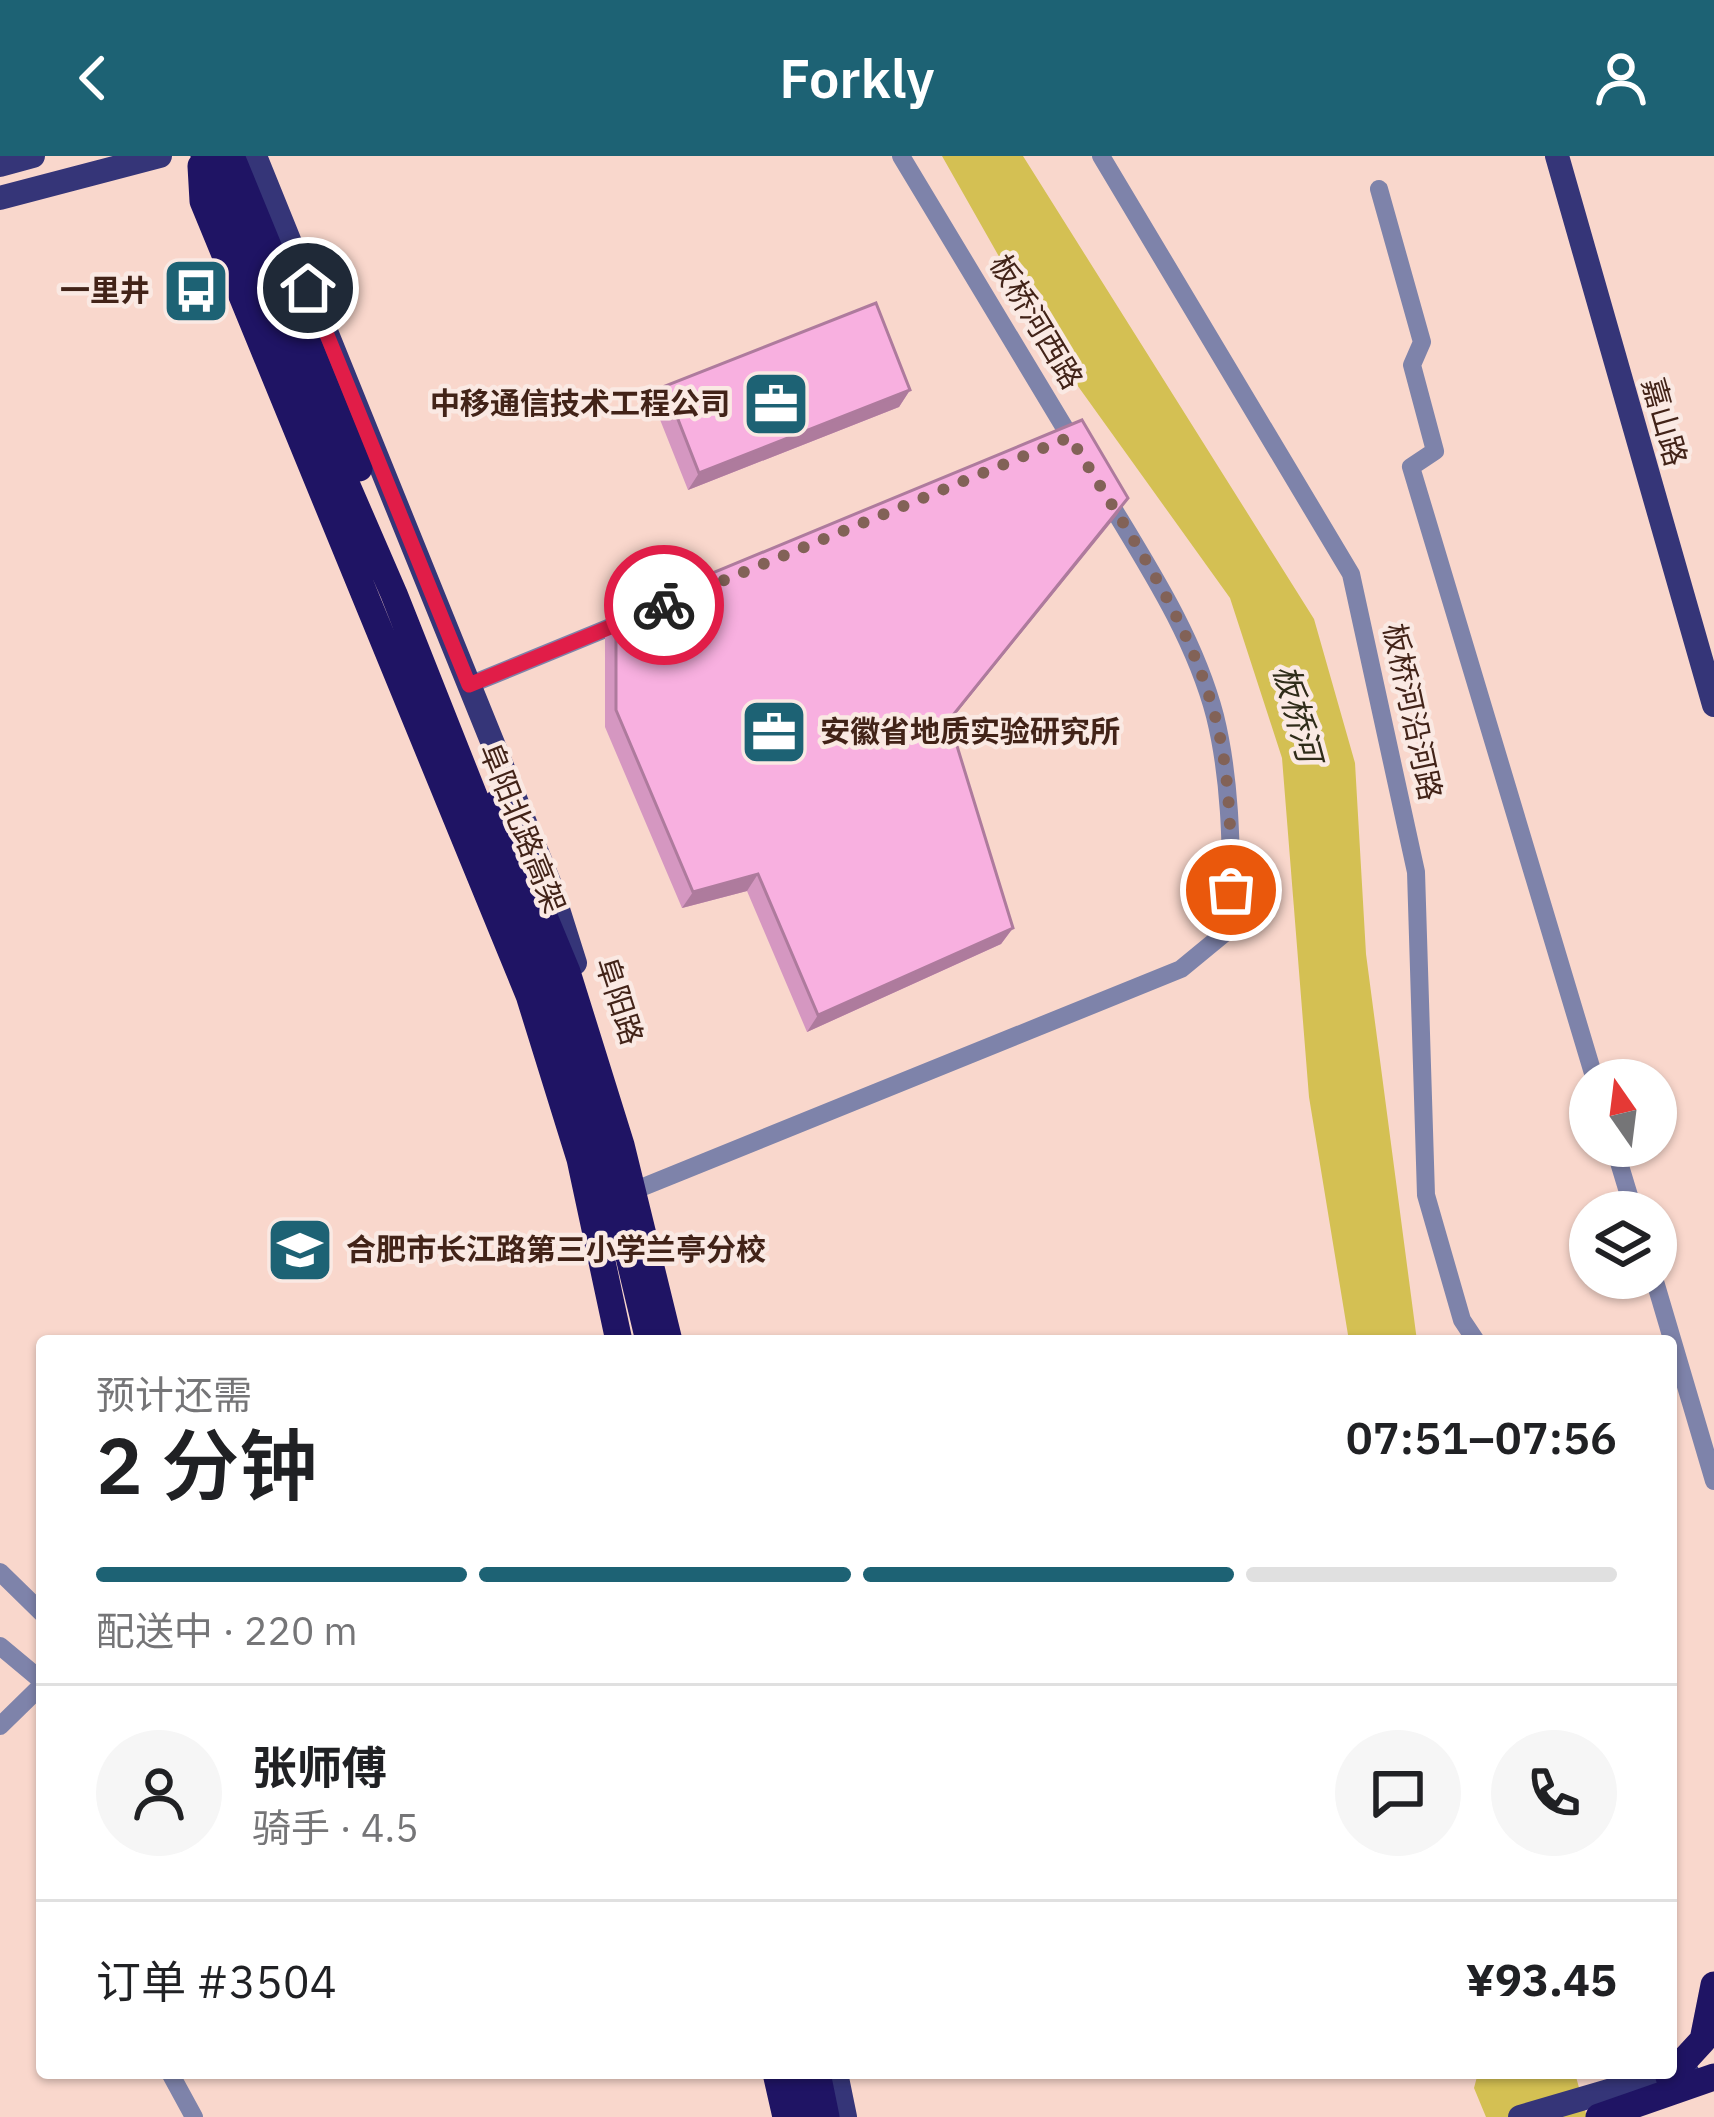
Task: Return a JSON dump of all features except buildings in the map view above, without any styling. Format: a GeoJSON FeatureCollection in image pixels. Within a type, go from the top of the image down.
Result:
{"type":"FeatureCollection","features":[{"type":"Feature","properties":{"kind":"highway"},"geometry":{"type":"LineString","coordinates":[[202,156],[202,201],[529,995],[580,1159],[618,1335]]}},
{"type":"Feature","properties":{"kind":"highway","name":"阜阳北路高架"},"geometry":{"type":"LineString","coordinates":[[202,156],[394,594],[549,985],[615,1198],[648,1335]]}},
{"type":"Feature","properties":{"kind":"highway","name":"阜阳北路高架"},"geometry":{"type":"LineString","coordinates":[[231,156],[566,972],[621,1145],[668,1335]]}},
{"type":"Feature","properties":{"kind":"highway"},"geometry":{"type":"LineString","coordinates":[[1677,2069],[1702,2040],[1714,1985]]}},
{"type":"Feature","properties":{"kind":"highway"},"geometry":{"type":"LineString","coordinates":[[1602,2108],[1714,2073]]}},
{"type":"Feature","properties":{"kind":"highway"},"geometry":{"type":"LineString","coordinates":[[777,2079],[786,2117]]}},
{"type":"Feature","properties":{"kind":"highway"},"geometry":{"type":"LineString","coordinates":[[799,2079],[806,2117]]}},
{"type":"Feature","properties":{"kind":"highway"},"geometry":{"type":"LineString","coordinates":[[819,2079],[826,2117]]}},
{"type":"Feature","properties":{"kind":"main road"},"geometry":{"type":"LineString","coordinates":[[0,165],[33,156]]}},
{"type":"Feature","properties":{"kind":"main road"},"geometry":{"type":"LineString","coordinates":[[0,198],[160,156]]}},
{"type":"Feature","properties":{"kind":"main road","name":"阜阳路"},"geometry":{"type":"LineString","coordinates":[[255,156],[551,887],[624,1112],[680,1335]]}},
{"type":"Feature","properties":{"kind":"main road","name":"嘉山路"},"geometry":{"type":"LineString","coordinates":[[1557,156],[1714,705]]}},
{"type":"Feature","properties":{"kind":"main road"},"geometry":{"type":"LineString","coordinates":[[1677,2077],[1714,2073]]}},
{"type":"Feature","properties":{"kind":"main road"},"geometry":{"type":"LineString","coordinates":[[837,2079],[845,2117]]}},
{"type":"Feature","properties":{"kind":"main road"},"geometry":{"type":"LineString","coordinates":[[1520,2117],[1602,2108],[1628,2079]]}},
{"type":"Feature","properties":{"kind":"street","name":"板桥河西路"},"geometry":{"type":"LineString","coordinates":[[902,156],[1082,457]]}},
{"type":"Feature","properties":{"kind":"street","name":"板桥河沿河路"},"geometry":{"type":"LineString","coordinates":[[1101,156],[1351,574],[1417,872],[1426,1195],[1462,1320],[1472,1335]]}},
{"type":"Feature","properties":{"kind":"street"},"geometry":{"type":"LineString","coordinates":[[1379,189],[1422,342],[1412,365],[1435,451],[1412,467],[1589,1059]]}},
{"type":"Feature","properties":{"kind":"street"},"geometry":{"type":"LineString","coordinates":[[1050,445],[1070,437]]}},
{"type":"Feature","properties":{"kind":"street"},"geometry":{"type":"LineString","coordinates":[[643,1187],[1180,969],[1232,927],[1231,818],[1215,715],[1175,612],[1094,476]]}},
{"type":"Feature","properties":{"kind":"street"},"geometry":{"type":"LineString","coordinates":[[469,685],[649,611]]}},
{"type":"Feature","properties":{"kind":"street"},"geometry":{"type":"LineString","coordinates":[[1660,1299],[1671,1335]]}},
{"type":"Feature","properties":{"kind":"street"},"geometry":{"type":"LineString","coordinates":[[1677,1356],[1714,1481]]}},
{"type":"Feature","properties":{"kind":"street"},"geometry":{"type":"LineString","coordinates":[[0,1572],[36,1607]]}},
{"type":"Feature","properties":{"kind":"street"},"geometry":{"type":"LineString","coordinates":[[0,1646],[36,1678]]}},
{"type":"Feature","properties":{"kind":"street"},"geometry":{"type":"LineString","coordinates":[[0,1726],[36,1689]]}},
{"type":"Feature","properties":{"kind":"street"},"geometry":{"type":"LineString","coordinates":[[173,2079],[194,2117]]}},
{"type":"Feature","properties":{"kind":"water","name":"板桥河"},"geometry":{"type":"Polygon","coordinates":[[[942,156],[1023,156],[1314,619],[1355,763],[1366,954],[1416,1335],[1348,1335],[1309,1097],[1282,758],[1230,598],[1052,350],[942,156]]]}},
{"type":"Feature","properties":{"kind":"water"},"geometry":{"type":"Polygon","coordinates":[[[1476,2079],[1577,2079],[1587,2117],[1486,2117],[1474,2088],[1476,2079]]]}},
{"type":"Feature","properties":{"kind":"way so far"},"geometry":{"type":"LineString","coordinates":[[664,605],[1070,437],[1175,612],[1215,715],[1231,818],[1231,890]]}},
{"type":"Feature","properties":{"kind":"place","name":"一里井"},"geometry":{"type":"Point","coordinates":[196,291]}},
{"type":"Feature","properties":{"kind":"place","name":"中移通信技术工程公司"},"geometry":{"type":"Point","coordinates":[776,404]}},
{"type":"Feature","properties":{"kind":"place","name":"安徽省地质实验研究所"},"geometry":{"type":"Point","coordinates":[774,732]}},
{"type":"Feature","properties":{"kind":"place","name":"合肥市长江路第三小学兰亭分校"},"geometry":{"type":"Point","coordinates":[300,1250]}},
{"type":"Feature","properties":{"kind":"route"},"geometry":{"type":"LineString","coordinates":[[308,288],[469,685],[664,605]]}}]}
